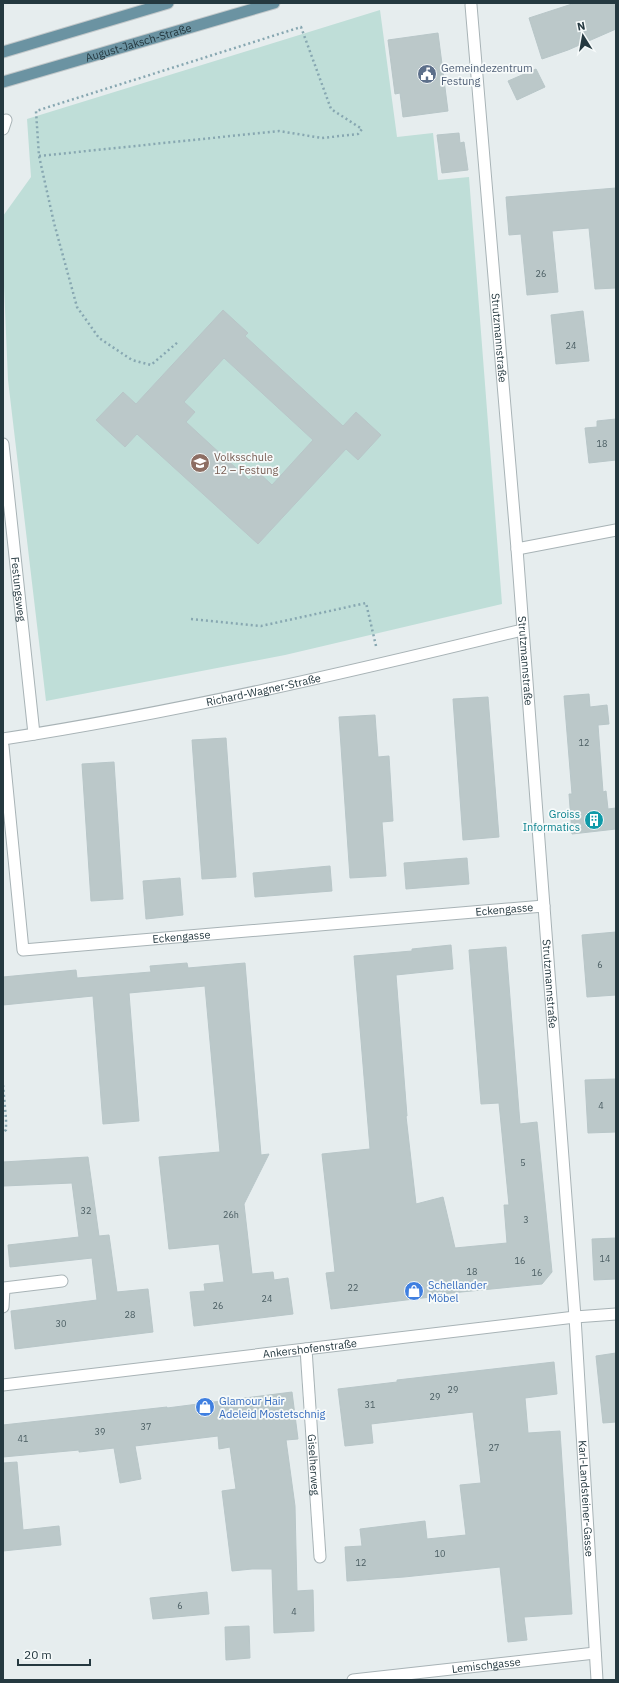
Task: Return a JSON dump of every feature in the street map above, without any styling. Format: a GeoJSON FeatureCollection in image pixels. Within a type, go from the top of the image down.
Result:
{"type":"FeatureCollection","features":[{"type":"Feature","properties":{"kind":"main road"},"geometry":{"type":"LineString","coordinates":[[3,52],[168,3]]}},
{"type":"Feature","properties":{"kind":"main road","name":"August-Jaksch-Straße"},"geometry":{"type":"LineString","coordinates":[[3,82],[274,3]]}},
{"type":"Feature","properties":{"kind":"street","name":"Strutzmannstraße"},"geometry":{"type":"LineString","coordinates":[[471,5],[517,549],[575,1317]]}},
{"type":"Feature","properties":{"kind":"street","name":"Festungsweg"},"geometry":{"type":"LineString","coordinates":[[3,444],[34,734]]}},
{"type":"Feature","properties":{"kind":"street"},"geometry":{"type":"LineString","coordinates":[[517,549],[616,530]]}},
{"type":"Feature","properties":{"kind":"street","name":"Richard-Wagner-Straße"},"geometry":{"type":"LineString","coordinates":[[3,739],[199,704],[380,664],[522,630]]}},
{"type":"Feature","properties":{"kind":"street","name":"Eckengasse"},"geometry":{"type":"LineString","coordinates":[[3,746],[23,950],[544,906]]}},
{"type":"Feature","properties":{"kind":"street"},"geometry":{"type":"LineString","coordinates":[[3,1307],[4,1288],[62,1281]]}},
{"type":"Feature","properties":{"kind":"street","name":"Ankershofenstraße"},"geometry":{"type":"LineString","coordinates":[[3,1385],[575,1317],[616,1314]]}},
{"type":"Feature","properties":{"kind":"street","name":"Karl-Landsteiner-Gasse"},"geometry":{"type":"LineString","coordinates":[[575,1317],[597,1680]]}},
{"type":"Feature","properties":{"kind":"street","name":"Giselherweg"},"geometry":{"type":"LineString","coordinates":[[306,1349],[320,1557]]}},
{"type":"Feature","properties":{"kind":"street","name":"Lemischgasse"},"geometry":{"type":"LineString","coordinates":[[353,1680],[596,1654]]}},
{"type":"Feature","properties":{"kind":"path"},"geometry":{"type":"LineString","coordinates":[[39,156],[279,131],[322,138],[345,137],[358,134],[362,129],[331,109],[301,27],[36,111],[39,156],[54,223],[77,307],[99,338],[132,360],[152,365],[178,342]]}},
{"type":"Feature","properties":{"kind":"path"},"geometry":{"type":"LineString","coordinates":[[191,619],[261,626],[366,603],[380,664]]}},
{"type":"Feature","properties":{"kind":"path"},"geometry":{"type":"LineString","coordinates":[[3,1085],[6,1119],[6,1130],[3,1132]]}},
{"type":"Feature","properties":{"kind":"green space"},"geometry":{"type":"Polygon","coordinates":[[[380,10],[397,137],[433,133],[438,180],[469,177],[502,604],[285,655],[46,701],[8,380],[3,263],[3,216],[31,177],[27,119],[380,10]]]}},
{"type":"Feature","properties":{"kind":"building"},"geometry":{"type":"Polygon","coordinates":[[[575,3],[616,3],[616,29],[568,50],[542,59],[529,18],[575,3]]]}},
{"type":"Feature","properties":{"kind":"building"},"geometry":{"type":"Polygon","coordinates":[[[438,33],[448,111],[403,117],[400,93],[395,94],[388,40],[438,33]]]}},
{"type":"Feature","properties":{"kind":"building"},"geometry":{"type":"Polygon","coordinates":[[[536,69],[545,87],[517,100],[508,81],[536,69]]]}},
{"type":"Feature","properties":{"kind":"building"},"geometry":{"type":"Polygon","coordinates":[[[459,133],[460,143],[464,142],[468,170],[442,173],[437,135],[459,133]]]}},
{"type":"Feature","properties":{"kind":"building"},"geometry":{"type":"Polygon","coordinates":[[[616,188],[616,288],[595,289],[589,228],[552,231],[558,292],[527,295],[521,234],[509,235],[506,197],[616,188]]]}},
{"type":"Feature","properties":{"kind":"building"},"geometry":{"type":"Polygon","coordinates":[[[223,310],[248,333],[245,336],[343,426],[356,412],[381,435],[358,460],[346,449],[258,544],[137,434],[125,447],[96,420],[123,392],[136,404],[223,310]],[[224,358],[184,402],[195,412],[186,422],[249,480],[257,471],[272,485],[313,440],[224,358]]]}},
{"type":"Feature","properties":{"kind":"building"},"geometry":{"type":"Polygon","coordinates":[[[583,311],[589,361],[556,364],[551,315],[583,311]]]}},
{"type":"Feature","properties":{"kind":"building"},"geometry":{"type":"Polygon","coordinates":[[[616,419],[616,460],[589,463],[585,428],[597,427],[597,421],[616,419]]]}},
{"type":"Feature","properties":{"kind":"building"},"geometry":{"type":"Polygon","coordinates":[[[589,694],[590,707],[607,705],[609,724],[598,725],[603,792],[606,791],[608,809],[616,808],[616,829],[572,834],[569,794],[572,794],[564,696],[589,694]]]}},
{"type":"Feature","properties":{"kind":"building"},"geometry":{"type":"Polygon","coordinates":[[[488,697],[499,837],[463,840],[453,699],[488,697]]]}},
{"type":"Feature","properties":{"kind":"building"},"geometry":{"type":"Polygon","coordinates":[[[375,715],[378,757],[389,756],[393,821],[382,822],[386,876],[350,878],[339,717],[375,715]]]}},
{"type":"Feature","properties":{"kind":"building"},"geometry":{"type":"Polygon","coordinates":[[[226,738],[236,877],[202,879],[192,740],[226,738]]]}},
{"type":"Feature","properties":{"kind":"building"},"geometry":{"type":"Polygon","coordinates":[[[114,762],[123,899],[91,901],[82,764],[114,762]]]}},
{"type":"Feature","properties":{"kind":"building"},"geometry":{"type":"Polygon","coordinates":[[[467,858],[469,884],[406,889],[404,863],[467,858]]]}},
{"type":"Feature","properties":{"kind":"building"},"geometry":{"type":"Polygon","coordinates":[[[330,866],[332,891],[255,897],[253,873],[330,866]]]}},
{"type":"Feature","properties":{"kind":"building"},"geometry":{"type":"Polygon","coordinates":[[[180,878],[183,915],[146,919],[143,881],[180,878]]]}},
{"type":"Feature","properties":{"kind":"building"},"geometry":{"type":"Polygon","coordinates":[[[616,932],[616,995],[587,997],[582,935],[616,932]]]}},
{"type":"Feature","properties":{"kind":"building"},"geometry":{"type":"Polygon","coordinates":[[[451,945],[453,969],[396,975],[406,1116],[416,1204],[443,1197],[455,1248],[507,1243],[504,1205],[509,1205],[499,1103],[481,1104],[469,950],[506,947],[520,1124],[537,1122],[552,1272],[542,1284],[431,1295],[431,1297],[331,1309],[326,1273],[335,1272],[322,1154],[370,1149],[354,956],[412,951],[412,949],[451,945]]]}},
{"type":"Feature","properties":{"kind":"building"},"geometry":{"type":"Polygon","coordinates":[[[187,963],[188,968],[245,963],[261,1155],[269,1154],[244,1204],[252,1274],[273,1272],[274,1280],[288,1278],[293,1314],[194,1326],[190,1292],[205,1291],[204,1284],[224,1282],[219,1244],[169,1249],[159,1157],[220,1152],[205,986],[129,993],[139,1121],[103,1124],[93,996],[3,1005],[3,977],[76,970],[77,978],[151,972],[150,966],[187,963]]]}},
{"type":"Feature","properties":{"kind":"building"},"geometry":{"type":"Polygon","coordinates":[[[616,1079],[616,1132],[588,1133],[585,1080],[616,1079]]]}},
{"type":"Feature","properties":{"kind":"building"},"geometry":{"type":"Polygon","coordinates":[[[88,1157],[99,1236],[109,1235],[117,1292],[148,1289],[153,1332],[15,1349],[11,1311],[97,1300],[92,1258],[10,1267],[8,1245],[79,1237],[72,1183],[4,1186],[3,1162],[88,1157]]]}},
{"type":"Feature","properties":{"kind":"building"},"geometry":{"type":"Polygon","coordinates":[[[616,1238],[616,1279],[594,1280],[592,1239],[616,1238]]]}},
{"type":"Feature","properties":{"kind":"building"},"geometry":{"type":"Polygon","coordinates":[[[616,1353],[616,1422],[603,1423],[596,1356],[616,1353]]]}},
{"type":"Feature","properties":{"kind":"building"},"geometry":{"type":"Polygon","coordinates":[[[554,1362],[557,1394],[525,1398],[528,1433],[560,1431],[572,1614],[524,1617],[527,1640],[508,1642],[500,1567],[404,1577],[347,1581],[345,1547],[362,1546],[360,1529],[425,1521],[427,1539],[466,1535],[460,1485],[481,1483],[473,1412],[371,1424],[373,1443],[345,1446],[338,1389],[397,1382],[397,1380],[554,1362]]]}},
{"type":"Feature","properties":{"kind":"building"},"geometry":{"type":"Polygon","coordinates":[[[292,1392],[298,1439],[286,1440],[295,1506],[297,1591],[313,1590],[314,1631],[274,1633],[272,1569],[232,1571],[222,1491],[236,1489],[230,1447],[219,1449],[218,1436],[135,1446],[141,1479],[120,1483],[114,1448],[3,1457],[3,1425],[167,1408],[292,1392]]]}},
{"type":"Feature","properties":{"kind":"building"},"geometry":{"type":"Polygon","coordinates":[[[17,1462],[23,1530],[59,1526],[61,1545],[3,1551],[3,1463],[17,1462]]]}},
{"type":"Feature","properties":{"kind":"building"},"geometry":{"type":"Polygon","coordinates":[[[207,1592],[209,1614],[153,1619],[150,1598],[207,1592]]]}},
{"type":"Feature","properties":{"kind":"building"},"geometry":{"type":"Polygon","coordinates":[[[249,1626],[250,1658],[226,1660],[225,1627],[249,1626]]]}},
{"type":"Feature","properties":{"kind":"place","name":"Gemeindezentrum Festung"},"geometry":{"type":"Point","coordinates":[427,74]}},
{"type":"Feature","properties":{"kind":"place","name":"Volksschule 12 – Festung"},"geometry":{"type":"Point","coordinates":[200,463]}},
{"type":"Feature","properties":{"kind":"place","name":"Groiss Informatics"},"geometry":{"type":"Point","coordinates":[594,820]}},
{"type":"Feature","properties":{"kind":"place","name":"Schellander Möbel"},"geometry":{"type":"Point","coordinates":[414,1291]}},
{"type":"Feature","properties":{"kind":"place","name":"Glamour Hair Adeleid Mostetschnig"},"geometry":{"type":"Point","coordinates":[205,1407]}}]}
